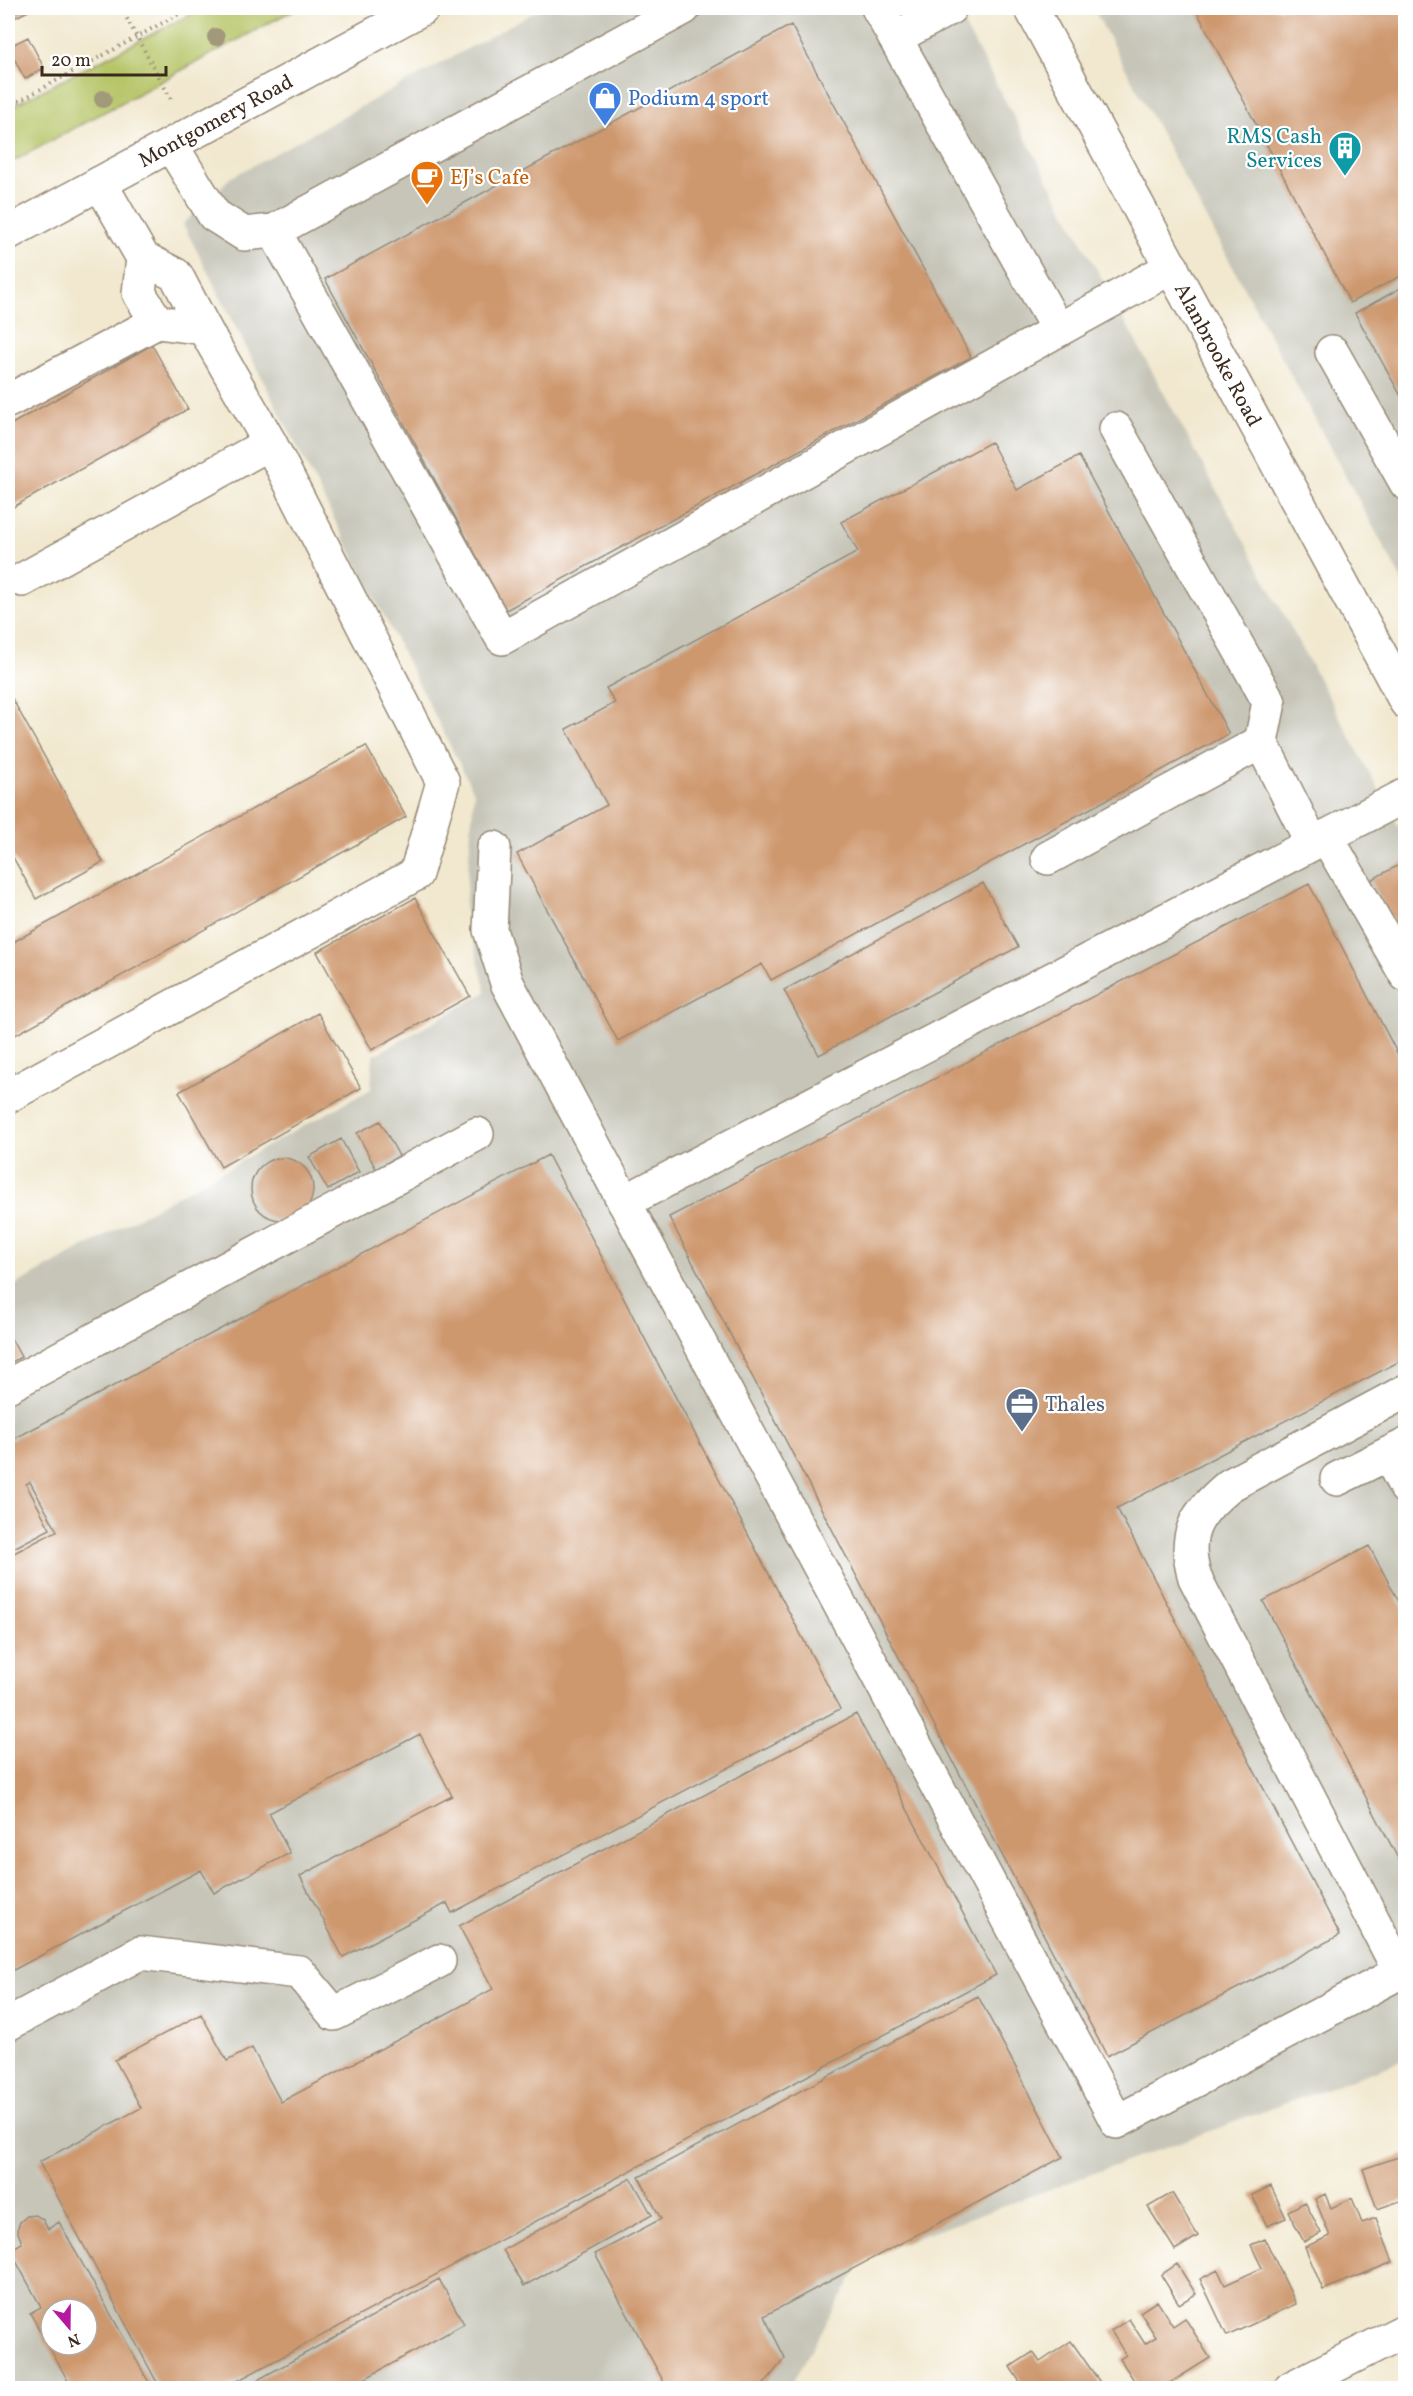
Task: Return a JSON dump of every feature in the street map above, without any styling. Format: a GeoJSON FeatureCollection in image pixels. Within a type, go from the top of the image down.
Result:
{"type":"FeatureCollection","features":[{"type":"Feature","properties":{"kind":"street","name":"Montgomery Road"},"geometry":{"type":"LineString","coordinates":[[8,233],[423,8]]}},
{"type":"Feature","properties":{"kind":"street"},"geometry":{"type":"LineString","coordinates":[[181,139],[214,215],[244,234],[274,231],[684,8]]}},
{"type":"Feature","properties":{"kind":"street"},"geometry":{"type":"LineString","coordinates":[[878,8],[1058,330]]}},
{"type":"Feature","properties":{"kind":"street"},"geometry":{"type":"LineString","coordinates":[[895,38],[950,8]]}},
{"type":"Feature","properties":{"kind":"street","name":"Alanbrooke Road"},"geometry":{"type":"LineString","coordinates":[[1036,9],[1406,702]]}},
{"type":"Feature","properties":{"kind":"street"},"geometry":{"type":"LineString","coordinates":[[100,183],[142,258],[139,293],[156,322]]}},
{"type":"Feature","properties":{"kind":"street"},"geometry":{"type":"LineString","coordinates":[[274,231],[502,638],[1172,267]]}},
{"type":"Feature","properties":{"kind":"street"},"geometry":{"type":"LineString","coordinates":[[8,1096],[416,874],[443,782],[270,443],[176,275],[142,258]]}},
{"type":"Feature","properties":{"kind":"street"},"geometry":{"type":"LineString","coordinates":[[8,401],[156,322],[204,328]]}},
{"type":"Feature","properties":{"kind":"street"},"geometry":{"type":"LineString","coordinates":[[1332,352],[1406,483]]}},
{"type":"Feature","properties":{"kind":"street"},"geometry":{"type":"LineString","coordinates":[[1116,429],[1269,702],[1261,742],[1319,840],[1406,975]]}},
{"type":"Feature","properties":{"kind":"street"},"geometry":{"type":"LineString","coordinates":[[22,580],[270,443]]}},
{"type":"Feature","properties":{"kind":"street"},"geometry":{"type":"LineString","coordinates":[[1048,858],[1261,742]]}},
{"type":"Feature","properties":{"kind":"street"},"geometry":{"type":"LineString","coordinates":[[624,1202],[1406,795]]}},
{"type":"Feature","properties":{"kind":"street"},"geometry":{"type":"LineString","coordinates":[[494,848],[490,930],[507,983],[1117,2121],[1400,1972],[1195,1578],[1189,1558],[1190,1538],[1198,1518],[1210,1501],[1230,1485],[1406,1391]]}},
{"type":"Feature","properties":{"kind":"street"},"geometry":{"type":"LineString","coordinates":[[8,1386],[477,1134]]}},
{"type":"Feature","properties":{"kind":"street"},"geometry":{"type":"LineString","coordinates":[[1337,1479],[1397,1449],[1406,1488]]}},
{"type":"Feature","properties":{"kind":"street"},"geometry":{"type":"LineString","coordinates":[[8,2024],[140,1953],[299,1972],[334,2014],[440,1960]]}},
{"type":"Feature","properties":{"kind":"street"},"geometry":{"type":"LineString","coordinates":[[1291,2388],[1406,2330]]}},
{"type":"Feature","properties":{"kind":"path"},"geometry":{"type":"LineString","coordinates":[[121,8],[181,139]]}},
{"type":"Feature","properties":{"kind":"path"},"geometry":{"type":"LineString","coordinates":[[8,107],[190,8]]}},
{"type":"Feature","properties":{"kind":"shaded area"},"geometry":{"type":"Polygon","coordinates":[[[542,8],[955,8],[1405,838],[1405,2060],[864,2257],[789,2388],[8,2388],[8,1289],[371,1089],[373,1056],[486,992],[465,909],[474,792],[183,224],[230,178],[542,8]]]}},
{"type":"Feature","properties":{"kind":"shaded area"},"geometry":{"type":"Polygon","coordinates":[[[1093,8],[1405,8],[1405,586],[1093,8]]]}},
{"type":"Feature","properties":{"kind":"green space"},"geometry":{"type":"Polygon","coordinates":[[[203,8],[297,8],[8,164],[8,108],[203,8]]]}},
{"type":"Feature","properties":{"kind":"building"},"geometry":{"type":"Polygon","coordinates":[[[8,8],[34,8],[8,21],[8,8]]]}},
{"type":"Feature","properties":{"kind":"building","name":"RMS Cash Services"},"geometry":{"type":"Polygon","coordinates":[[[1195,8],[1406,8],[1406,273],[1350,303],[1195,8]]]}},
{"type":"Feature","properties":{"kind":"building"},"geometry":{"type":"Polygon","coordinates":[[[791,25],[971,357],[506,610],[325,279],[791,25]]]}},
{"type":"Feature","properties":{"kind":"building"},"geometry":{"type":"Polygon","coordinates":[[[28,37],[44,68],[25,79],[8,47],[28,37]]]}},
{"type":"Feature","properties":{"kind":"building"},"geometry":{"type":"Polygon","coordinates":[[[1406,285],[1406,405],[1355,313],[1406,285]]]}},
{"type":"Feature","properties":{"kind":"building"},"geometry":{"type":"Polygon","coordinates":[[[152,345],[188,409],[8,510],[8,426],[152,345]]]}},
{"type":"Feature","properties":{"kind":"building"},"geometry":{"type":"Polygon","coordinates":[[[991,442],[1017,490],[1079,456],[1229,734],[771,980],[762,964],[618,1041],[517,854],[607,805],[566,729],[615,703],[606,688],[858,552],[841,522],[991,442]]]}},
{"type":"Feature","properties":{"kind":"building"},"geometry":{"type":"Polygon","coordinates":[[[8,691],[103,862],[36,899],[8,848],[8,691]]]}},
{"type":"Feature","properties":{"kind":"building"},"geometry":{"type":"Polygon","coordinates":[[[366,746],[406,817],[8,1039],[8,945],[366,746]]]}},
{"type":"Feature","properties":{"kind":"building"},"geometry":{"type":"Polygon","coordinates":[[[1406,861],[1406,942],[1404,943],[1371,880],[1406,861]]]}},
{"type":"Feature","properties":{"kind":"building"},"geometry":{"type":"Polygon","coordinates":[[[983,883],[1018,947],[819,1055],[784,990],[983,883]]]}},
{"type":"Feature","properties":{"kind":"building","name":"Thales"},"geometry":{"type":"Polygon","coordinates":[[[1309,884],[1406,1070],[1406,1358],[1117,1508],[1340,1935],[1107,2056],[669,1217],[1309,884]]]}},
{"type":"Feature","properties":{"kind":"building"},"geometry":{"type":"Polygon","coordinates":[[[415,898],[470,996],[372,1050],[317,952],[415,898]]]}},
{"type":"Feature","properties":{"kind":"building"},"geometry":{"type":"Polygon","coordinates":[[[318,1013],[361,1088],[221,1167],[179,1092],[318,1013]]]}},
{"type":"Feature","properties":{"kind":"building"},"geometry":{"type":"Polygon","coordinates":[[[380,1121],[399,1156],[376,1169],[357,1133],[380,1121]]]}},
{"type":"Feature","properties":{"kind":"building"},"geometry":{"type":"Polygon","coordinates":[[[341,1139],[359,1172],[328,1190],[309,1157],[341,1139]]]}},
{"type":"Feature","properties":{"kind":"building"},"geometry":{"type":"Polygon","coordinates":[[[548,1155],[840,1709],[452,1913],[447,1903],[343,1957],[300,1876],[452,1796],[420,1734],[269,1813],[290,1853],[214,1893],[201,1870],[8,1973],[8,1556],[57,1531],[30,1482],[26,1484],[50,1529],[8,1551],[8,1442],[548,1155]]]}},
{"type":"Feature","properties":{"kind":"building"},"geometry":{"type":"Polygon","coordinates":[[[282,1158],[304,1167],[313,1189],[304,1211],[282,1220],[260,1211],[251,1189],[260,1167],[282,1158]]]}},
{"type":"Feature","properties":{"kind":"building"},"geometry":{"type":"Polygon","coordinates":[[[8,1333],[21,1357],[8,1364],[8,1333]]]}},
{"type":"Feature","properties":{"kind":"building"},"geometry":{"type":"Polygon","coordinates":[[[1369,1546],[1406,1615],[1406,1861],[1401,1864],[1263,1601],[1369,1546]]]}},
{"type":"Feature","properties":{"kind":"building"},"geometry":{"type":"Polygon","coordinates":[[[856,1714],[996,1975],[224,2388],[160,2388],[39,2162],[141,2108],[115,2060],[201,2014],[227,2061],[252,2048],[281,2102],[493,1989],[459,1926],[856,1714]]]}},
{"type":"Feature","properties":{"kind":"building"},"geometry":{"type":"Polygon","coordinates":[[[978,1996],[1063,2157],[764,2316],[785,2358],[761,2388],[667,2388],[595,2254],[661,2219],[639,2177],[978,1996]]]}},
{"type":"Feature","properties":{"kind":"building"},"geometry":{"type":"Polygon","coordinates":[[[1404,2155],[1406,2199],[1377,2209],[1363,2169],[1404,2155]]]}},
{"type":"Feature","properties":{"kind":"building"},"geometry":{"type":"Polygon","coordinates":[[[631,2178],[652,2215],[524,2286],[503,2250],[631,2178]]]}},
{"type":"Feature","properties":{"kind":"building"},"geometry":{"type":"Polygon","coordinates":[[[1271,2186],[1286,2218],[1267,2226],[1252,2195],[1271,2186]]]}},
{"type":"Feature","properties":{"kind":"building"},"geometry":{"type":"Polygon","coordinates":[[[1172,2193],[1198,2236],[1175,2250],[1148,2207],[1172,2193]]]}},
{"type":"Feature","properties":{"kind":"building"},"geometry":{"type":"Polygon","coordinates":[[[1325,2194],[1331,2208],[1352,2198],[1362,2223],[1376,2218],[1393,2262],[1323,2290],[1305,2247],[1330,2236],[1315,2199],[1325,2194]]]}},
{"type":"Feature","properties":{"kind":"building"},"geometry":{"type":"Polygon","coordinates":[[[1305,2202],[1321,2233],[1304,2242],[1288,2211],[1305,2202]]]}},
{"type":"Feature","properties":{"kind":"building"},"geometry":{"type":"Polygon","coordinates":[[[36,2215],[43,2220],[48,2229],[59,2222],[152,2388],[72,2388],[55,2357],[99,2357],[99,2297],[39,2297],[39,2303],[10,2250],[22,2243],[17,2230],[20,2222],[27,2216],[36,2215]]]}},
{"type":"Feature","properties":{"kind":"building"},"geometry":{"type":"Polygon","coordinates":[[[1265,2239],[1296,2304],[1227,2336],[1200,2279],[1218,2270],[1225,2285],[1262,2268],[1251,2245],[1265,2239]]]}},
{"type":"Feature","properties":{"kind":"building"},"geometry":{"type":"Polygon","coordinates":[[[1177,2264],[1196,2294],[1179,2304],[1161,2275],[1177,2264]]]}},
{"type":"Feature","properties":{"kind":"building"},"geometry":{"type":"Polygon","coordinates":[[[439,2279],[464,2324],[348,2388],[243,2388],[439,2279]]]}},
{"type":"Feature","properties":{"kind":"building"},"geometry":{"type":"Polygon","coordinates":[[[1157,2301],[1173,2326],[1185,2318],[1210,2358],[1162,2388],[1139,2388],[1120,2359],[1126,2355],[1111,2331],[1129,2319],[1145,2344],[1156,2337],[1140,2312],[1157,2301]]]}},
{"type":"Feature","properties":{"kind":"building"},"geometry":{"type":"Polygon","coordinates":[[[39,2308],[39,2329],[30,2313],[39,2308]]]}},
{"type":"Feature","properties":{"kind":"building"},"geometry":{"type":"Polygon","coordinates":[[[1071,2341],[1104,2388],[1024,2388],[1010,2367],[1033,2352],[1040,2362],[1071,2341]]]}},
{"type":"Feature","properties":{"kind":"place","name":"Podium 4 sport"},"geometry":{"type":"Point","coordinates":[605,127]}},
{"type":"Feature","properties":{"kind":"place","name":"RMS Cash Services"},"geometry":{"type":"Point","coordinates":[1345,177]}},
{"type":"Feature","properties":{"kind":"place","name":"EJ’s Cafe"},"geometry":{"type":"Point","coordinates":[427,206]}},
{"type":"Feature","properties":{"kind":"place","name":"Thales"},"geometry":{"type":"Point","coordinates":[1022,1433]}}]}
